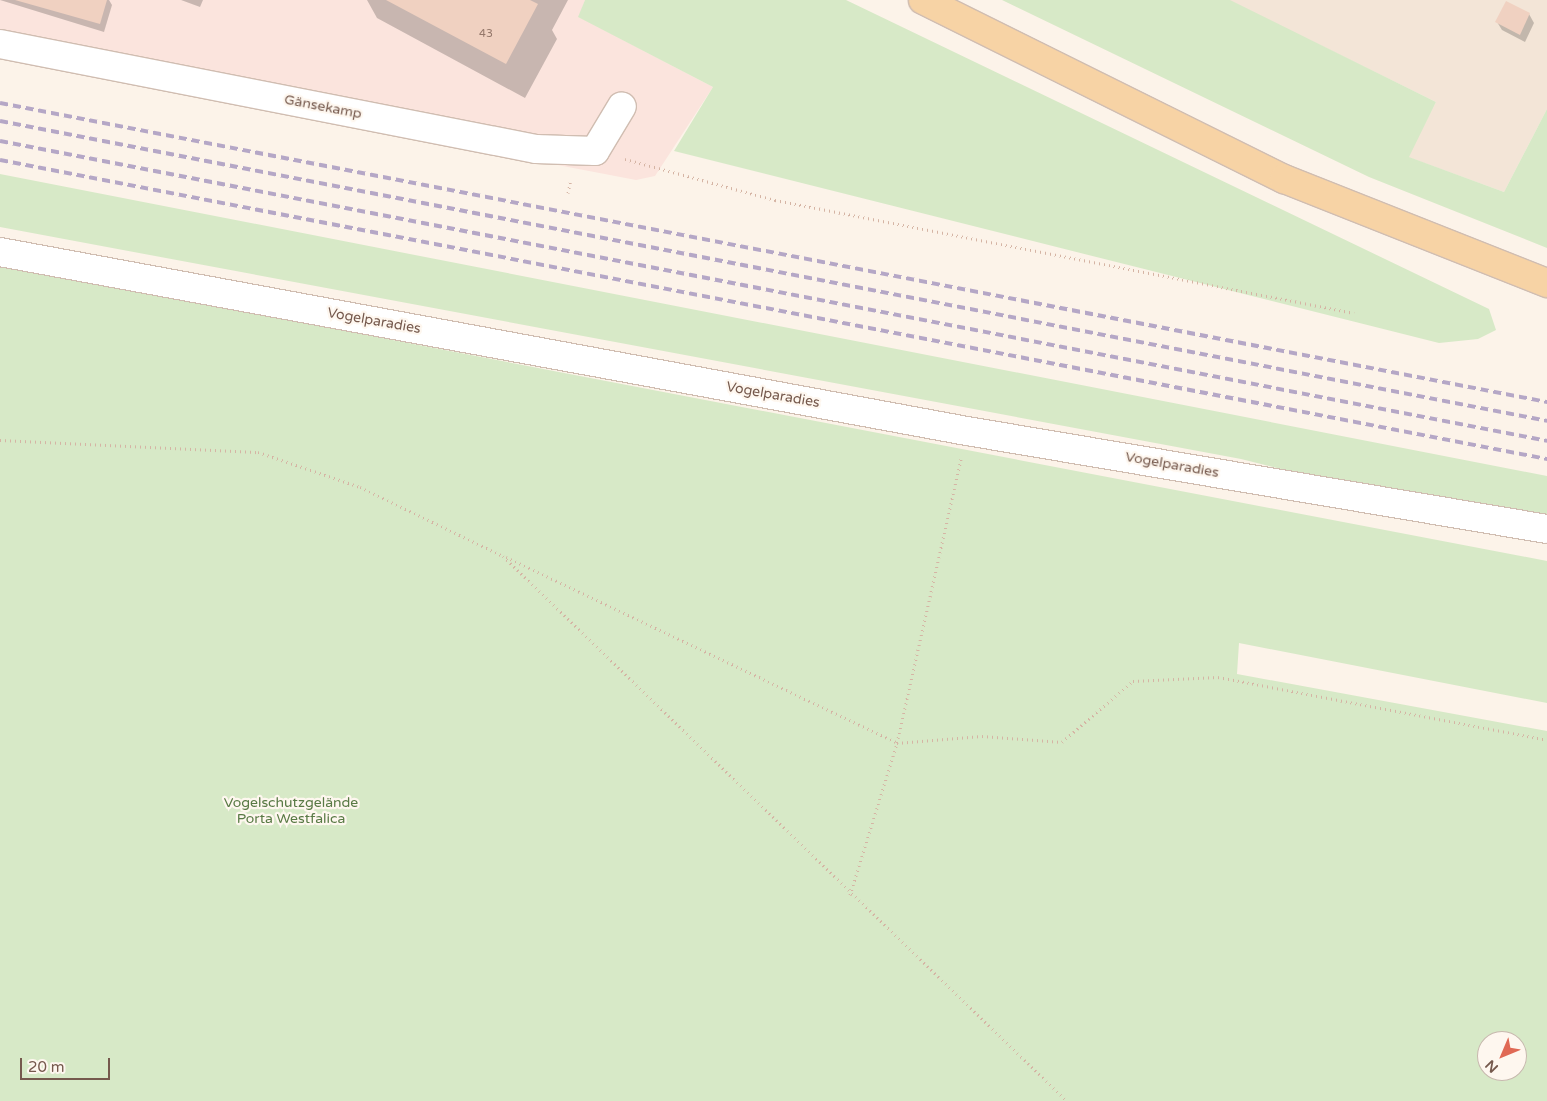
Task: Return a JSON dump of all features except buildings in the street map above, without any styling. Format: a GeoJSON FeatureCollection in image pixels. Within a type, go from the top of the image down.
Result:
{"type":"FeatureCollection","features":[{"type":"Feature","properties":{"kind":"main road"},"geometry":{"type":"LineString","coordinates":[[923,0],[1284,179],[1547,283]]}},
{"type":"Feature","properties":{"kind":"street","name":"Gänsekamp"},"geometry":{"type":"LineString","coordinates":[[0,44],[536,149],[595,152]]}},
{"type":"Feature","properties":{"kind":"street"},"geometry":{"type":"LineString","coordinates":[[595,152],[622,106]]}},
{"type":"Feature","properties":{"kind":"street","name":"Vogelparadies"},"geometry":{"type":"LineString","coordinates":[[0,252],[967,431],[1547,529]]}},
{"type":"Feature","properties":{"kind":"path"},"geometry":{"type":"LineString","coordinates":[[595,152],[775,200],[1354,313]]}},
{"type":"Feature","properties":{"kind":"path"},"geometry":{"type":"LineString","coordinates":[[850,895],[897,743],[967,431]]}},
{"type":"Feature","properties":{"kind":"path"},"geometry":{"type":"LineString","coordinates":[[0,440],[258,452],[360,487],[897,743],[982,736],[1062,742],[1133,681],[1218,677],[1547,740]]}},
{"type":"Feature","properties":{"kind":"path"},"geometry":{"type":"LineString","coordinates":[[503,556],[850,895],[1067,1101]]}},
{"type":"Feature","properties":{"kind":"shaded area"},"geometry":{"type":"Polygon","coordinates":[[[0,0],[585,0],[579,17],[713,87],[655,176],[636,180],[0,58],[0,0]]]}},
{"type":"Feature","properties":{"kind":"shaded area"},"geometry":{"type":"Polygon","coordinates":[[[1228,0],[1547,0],[1547,109],[1504,192],[1408,157],[1436,102],[1228,0]]]}},
{"type":"Feature","properties":{"kind":"green space"},"geometry":{"type":"Polygon","coordinates":[[[585,0],[846,0],[1489,309],[1496,330],[1478,339],[1439,343],[674,151],[713,87],[578,17],[585,0]]]}},
{"type":"Feature","properties":{"kind":"green space"},"geometry":{"type":"Polygon","coordinates":[[[1002,0],[1230,0],[1436,102],[1409,157],[1504,192],[1547,109],[1547,248],[1369,177],[1002,0]]]}},
{"type":"Feature","properties":{"kind":"green space"},"geometry":{"type":"Polygon","coordinates":[[[0,174],[1547,476],[1547,535],[1241,459],[0,227],[0,174]]]}},
{"type":"Feature","properties":{"kind":"green space","name":"Vogelschutzgelände Porta Westfalica"},"geometry":{"type":"Polygon","coordinates":[[[0,265],[1547,561],[1547,703],[1239,643],[1237,674],[1547,731],[1547,1101],[0,1101],[0,265]]]}},
{"type":"Feature","properties":{"kind":"railway"},"geometry":{"type":"LineString","coordinates":[[0,103],[1547,402]]}},
{"type":"Feature","properties":{"kind":"railway"},"geometry":{"type":"LineString","coordinates":[[0,121],[1547,421]]}},
{"type":"Feature","properties":{"kind":"railway"},"geometry":{"type":"LineString","coordinates":[[0,141],[1547,441]]}},
{"type":"Feature","properties":{"kind":"railway"},"geometry":{"type":"LineString","coordinates":[[0,160],[1547,459]]}}]}
